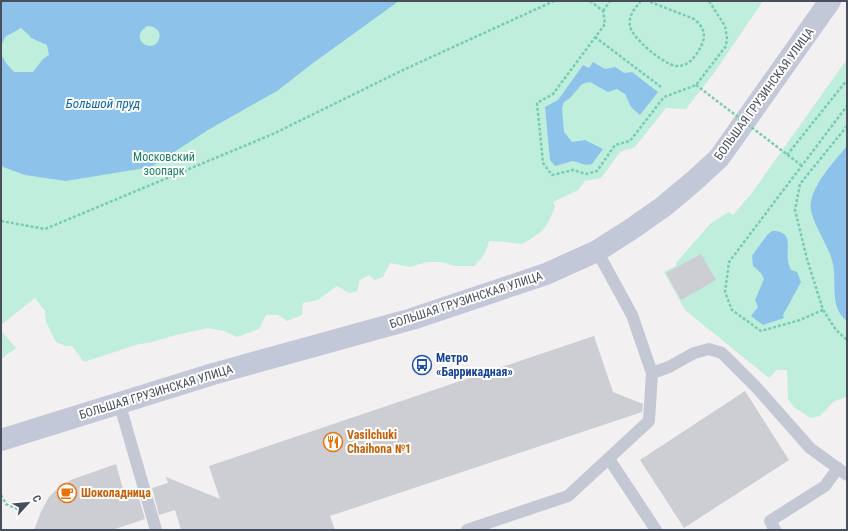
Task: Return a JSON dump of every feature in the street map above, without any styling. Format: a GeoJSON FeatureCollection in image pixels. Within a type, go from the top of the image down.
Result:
{"type":"FeatureCollection","features":[{"type":"Feature","properties":{"kind":"main road","name":"БОЛЬШАЯ ГРУЗИНСКАЯ УЛИЦА"},"geometry":{"type":"LineString","coordinates":[[10,437],[220,372],[412,319],[546,274],[597,251],[663,207],[719,158],[830,1]]}},
{"type":"Feature","properties":{"kind":"main road"},"geometry":{"type":"LineString","coordinates":[[1,450],[10,437]]}},
{"type":"Feature","properties":{"kind":"lane"},"geometry":{"type":"LineString","coordinates":[[467,530],[568,496],[649,421],[652,374],[632,315],[597,251]]}},
{"type":"Feature","properties":{"kind":"lane"},"geometry":{"type":"LineString","coordinates":[[652,374],[669,367],[694,353],[708,349],[722,353],[756,387],[810,448],[842,472],[825,486],[770,521],[776,530]]}},
{"type":"Feature","properties":{"kind":"lane"},"geometry":{"type":"LineString","coordinates":[[120,402],[156,530]]}},
{"type":"Feature","properties":{"kind":"lane"},"geometry":{"type":"LineString","coordinates":[[609,458],[656,530]]}},
{"type":"Feature","properties":{"kind":"path"},"geometry":{"type":"LineString","coordinates":[[1,221],[45,229],[273,134],[403,70],[554,1]]}},
{"type":"Feature","properties":{"kind":"path"},"geometry":{"type":"LineString","coordinates":[[590,1],[602,11],[605,24],[553,94],[537,103],[543,162],[552,175],[573,170],[586,174],[597,171],[615,145],[630,141],[664,97],[696,85],[726,46],[727,38],[725,26],[709,1]]}},
{"type":"Feature","properties":{"kind":"path"},"geometry":{"type":"LineString","coordinates":[[602,11],[610,1]]}},
{"type":"Feature","properties":{"kind":"path"},"geometry":{"type":"LineString","coordinates":[[641,1],[633,12],[629,24],[631,31],[637,38],[671,65],[684,66],[689,63],[702,46],[704,40],[704,35],[698,23],[694,19],[648,1]]}},
{"type":"Feature","properties":{"kind":"path"},"geometry":{"type":"LineString","coordinates":[[595,37],[662,87]]}},
{"type":"Feature","properties":{"kind":"path"},"geometry":{"type":"LineString","coordinates":[[787,155],[847,80]]}},
{"type":"Feature","properties":{"kind":"path"},"geometry":{"type":"LineString","coordinates":[[696,85],[801,165]]}},
{"type":"Feature","properties":{"kind":"path"},"geometry":{"type":"LineString","coordinates":[[823,310],[800,320],[761,331],[732,310],[725,292],[729,262],[847,106]]}},
{"type":"Feature","properties":{"kind":"path"},"geometry":{"type":"LineString","coordinates":[[847,126],[800,184],[795,210],[807,259],[823,310],[836,330],[847,340]]}},
{"type":"Feature","properties":{"kind":"path"},"geometry":{"type":"LineString","coordinates":[[1,495],[6,504],[24,512]]}},
{"type":"Feature","properties":{"kind":"green space","name":"Московский зоопарк"},"geometry":{"type":"Polygon","coordinates":[[[1,1],[763,1],[714,73],[686,109],[666,108],[635,147],[620,152],[601,178],[585,181],[578,190],[553,202],[555,207],[546,226],[535,236],[522,244],[489,241],[484,255],[474,266],[455,266],[441,262],[427,262],[410,267],[390,263],[383,277],[375,280],[369,275],[360,280],[357,291],[349,293],[337,286],[318,300],[303,303],[302,315],[287,321],[278,315],[266,315],[259,329],[237,337],[224,331],[208,328],[149,343],[139,344],[84,362],[72,346],[65,346],[56,342],[46,322],[45,311],[35,298],[1,325],[1,1]]]}},
{"type":"Feature","properties":{"kind":"green space"},"geometry":{"type":"Polygon","coordinates":[[[847,59],[847,397],[834,401],[820,416],[811,418],[794,407],[788,399],[787,370],[777,370],[769,378],[685,310],[664,272],[676,266],[676,263],[711,223],[729,212],[733,215],[751,194],[847,59]]]}},
{"type":"Feature","properties":{"kind":"green space"},"geometry":{"type":"Polygon","coordinates":[[[1,331],[16,348],[1,359],[1,331]]]}},
{"type":"Feature","properties":{"kind":"water","name":"Большой пруд"},"geometry":{"type":"Polygon","coordinates":[[[1,1],[399,1],[277,91],[208,130],[151,167],[66,181],[25,175],[3,167],[1,163],[1,54],[6,63],[14,72],[33,72],[43,59],[49,55],[47,45],[31,38],[21,28],[5,37],[1,46],[1,1]],[[147,26],[142,31],[140,36],[144,44],[152,46],[156,44],[160,36],[157,29],[147,26]]]}},
{"type":"Feature","properties":{"kind":"water"},"geometry":{"type":"Polygon","coordinates":[[[593,62],[605,69],[615,67],[624,73],[632,72],[658,92],[640,115],[631,107],[625,94],[617,89],[608,92],[590,82],[582,84],[570,98],[564,102],[562,108],[564,132],[572,142],[585,140],[603,149],[592,164],[586,165],[573,161],[555,166],[550,160],[545,107],[558,100],[583,65],[589,68],[593,62]]]}},
{"type":"Feature","properties":{"kind":"water"},"geometry":{"type":"Polygon","coordinates":[[[847,146],[847,321],[838,309],[835,295],[833,264],[828,249],[812,215],[811,202],[816,187],[821,179],[847,146]]]}},
{"type":"Feature","properties":{"kind":"water"},"geometry":{"type":"Polygon","coordinates":[[[772,231],[779,232],[786,236],[788,240],[789,264],[791,270],[797,272],[801,282],[783,315],[784,318],[763,325],[751,316],[758,307],[755,300],[764,279],[761,273],[753,266],[752,256],[767,235],[772,231]]]}},
{"type":"Feature","properties":{"kind":"building"},"geometry":{"type":"Polygon","coordinates":[[[701,254],[716,280],[681,300],[666,273],[701,254]]]}},
{"type":"Feature","properties":{"kind":"building"},"geometry":{"type":"Polygon","coordinates":[[[594,336],[613,392],[643,404],[642,412],[330,516],[335,530],[181,530],[175,510],[159,515],[152,488],[168,483],[166,477],[220,499],[209,466],[594,336]]]}},
{"type":"Feature","properties":{"kind":"building"},"geometry":{"type":"Polygon","coordinates":[[[745,391],[789,460],[684,528],[640,460],[745,391]]]}},
{"type":"Feature","properties":{"kind":"building"},"geometry":{"type":"Polygon","coordinates":[[[116,464],[125,496],[137,492],[145,519],[112,530],[34,530],[49,497],[59,487],[73,479],[116,464]]]}},
{"type":"Feature","properties":{"kind":"place","name":"Метро «Баррикадная»"},"geometry":{"type":"Point","coordinates":[422,365]}},
{"type":"Feature","properties":{"kind":"place","name":"Vasilchuki Chaihona №1"},"geometry":{"type":"Point","coordinates":[333,442]}},
{"type":"Feature","properties":{"kind":"place","name":"Шоколадница"},"geometry":{"type":"Point","coordinates":[67,493]}}]}
